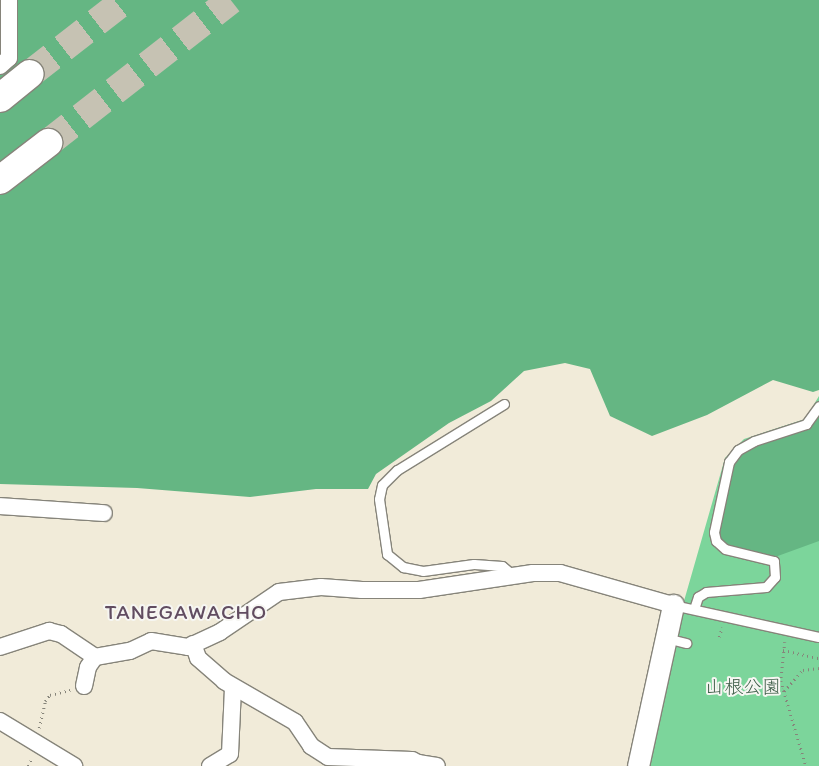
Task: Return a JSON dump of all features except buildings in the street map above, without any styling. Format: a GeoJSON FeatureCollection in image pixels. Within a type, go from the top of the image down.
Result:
{"type":"FeatureCollection","features":[{"type":"Feature","properties":{"kind":"highway"},"geometry":{"type":"LineString","coordinates":[[0,180],[39,150]]}},
{"type":"Feature","properties":{"kind":"street"},"geometry":{"type":"LineString","coordinates":[[9,0],[8,58],[11,82]]}},
{"type":"Feature","properties":{"kind":"street"},"geometry":{"type":"LineString","coordinates":[[0,506],[104,513]]}},
{"type":"Feature","properties":{"kind":"street"},"geometry":{"type":"LineString","coordinates":[[0,646],[49,631],[61,634],[95,657],[130,651],[151,640],[188,647],[220,632],[279,592],[321,586],[362,590],[419,590],[514,576],[560,573],[673,604],[676,641],[638,766]]}},
{"type":"Feature","properties":{"kind":"street"},"geometry":{"type":"LineString","coordinates":[[193,644],[198,658],[233,687],[295,722],[311,746],[328,757],[412,760],[418,765],[437,766]]}},
{"type":"Feature","properties":{"kind":"street"},"geometry":{"type":"LineString","coordinates":[[84,686],[88,667],[95,657]]}},
{"type":"Feature","properties":{"kind":"street"},"geometry":{"type":"LineString","coordinates":[[210,766],[230,754],[233,687]]}},
{"type":"Feature","properties":{"kind":"street"},"geometry":{"type":"LineString","coordinates":[[0,721],[74,766]]}},
{"type":"Feature","properties":{"kind":"lane"},"geometry":{"type":"LineString","coordinates":[[504,404],[397,470],[382,485],[379,499],[387,554],[403,567],[423,571],[474,564],[502,566],[514,576]]}},
{"type":"Feature","properties":{"kind":"lane"},"geometry":{"type":"LineString","coordinates":[[694,609],[698,597],[706,592],[766,587],[775,578],[774,561],[726,549],[716,541],[714,532],[729,462],[738,450],[754,441],[806,424],[819,406]]}},
{"type":"Feature","properties":{"kind":"lane"},"geometry":{"type":"LineString","coordinates":[[673,604],[819,637]]}},
{"type":"Feature","properties":{"kind":"path"},"geometry":{"type":"LineString","coordinates":[[787,630],[783,650],[783,687],[806,766]]}},
{"type":"Feature","properties":{"kind":"path"},"geometry":{"type":"LineString","coordinates":[[783,650],[819,658]]}},
{"type":"Feature","properties":{"kind":"path"},"geometry":{"type":"LineString","coordinates":[[784,692],[803,670],[819,668]]}},
{"type":"Feature","properties":{"kind":"path"},"geometry":{"type":"LineString","coordinates":[[763,683],[783,687]]}},
{"type":"Feature","properties":{"kind":"path"},"geometry":{"type":"LineString","coordinates":[[28,766],[36,744],[45,701],[50,695],[84,686]]}},
{"type":"Feature","properties":{"kind":"green space"},"geometry":{"type":"Polygon","coordinates":[[[0,0],[819,0],[819,390],[813,392],[773,380],[707,415],[652,436],[610,416],[590,369],[565,363],[524,371],[491,401],[449,423],[376,474],[368,489],[316,489],[250,497],[137,488],[0,484],[0,0]]]}},
{"type":"Feature","properties":{"kind":"green space","name":"山根公園"},"geometry":{"type":"Polygon","coordinates":[[[819,396],[819,766],[646,766],[684,601],[725,458],[744,439],[805,419],[819,396]]]}},
{"type":"Feature","properties":{"kind":"green space"},"geometry":{"type":"Polygon","coordinates":[[[819,413],[819,541],[775,557],[722,543],[718,535],[731,468],[745,450],[811,425],[819,413]]]}},
{"type":"Feature","properties":{"kind":"tunnel"},"geometry":{"type":"LineString","coordinates":[[30,74],[125,0]]}},
{"type":"Feature","properties":{"kind":"tunnel"},"geometry":{"type":"LineString","coordinates":[[48,143],[231,0]]}},
{"type":"Feature","properties":{"kind":"district","name":"TANEGAWACHO"},"geometry":{"type":"Point","coordinates":[186,612]}}]}
